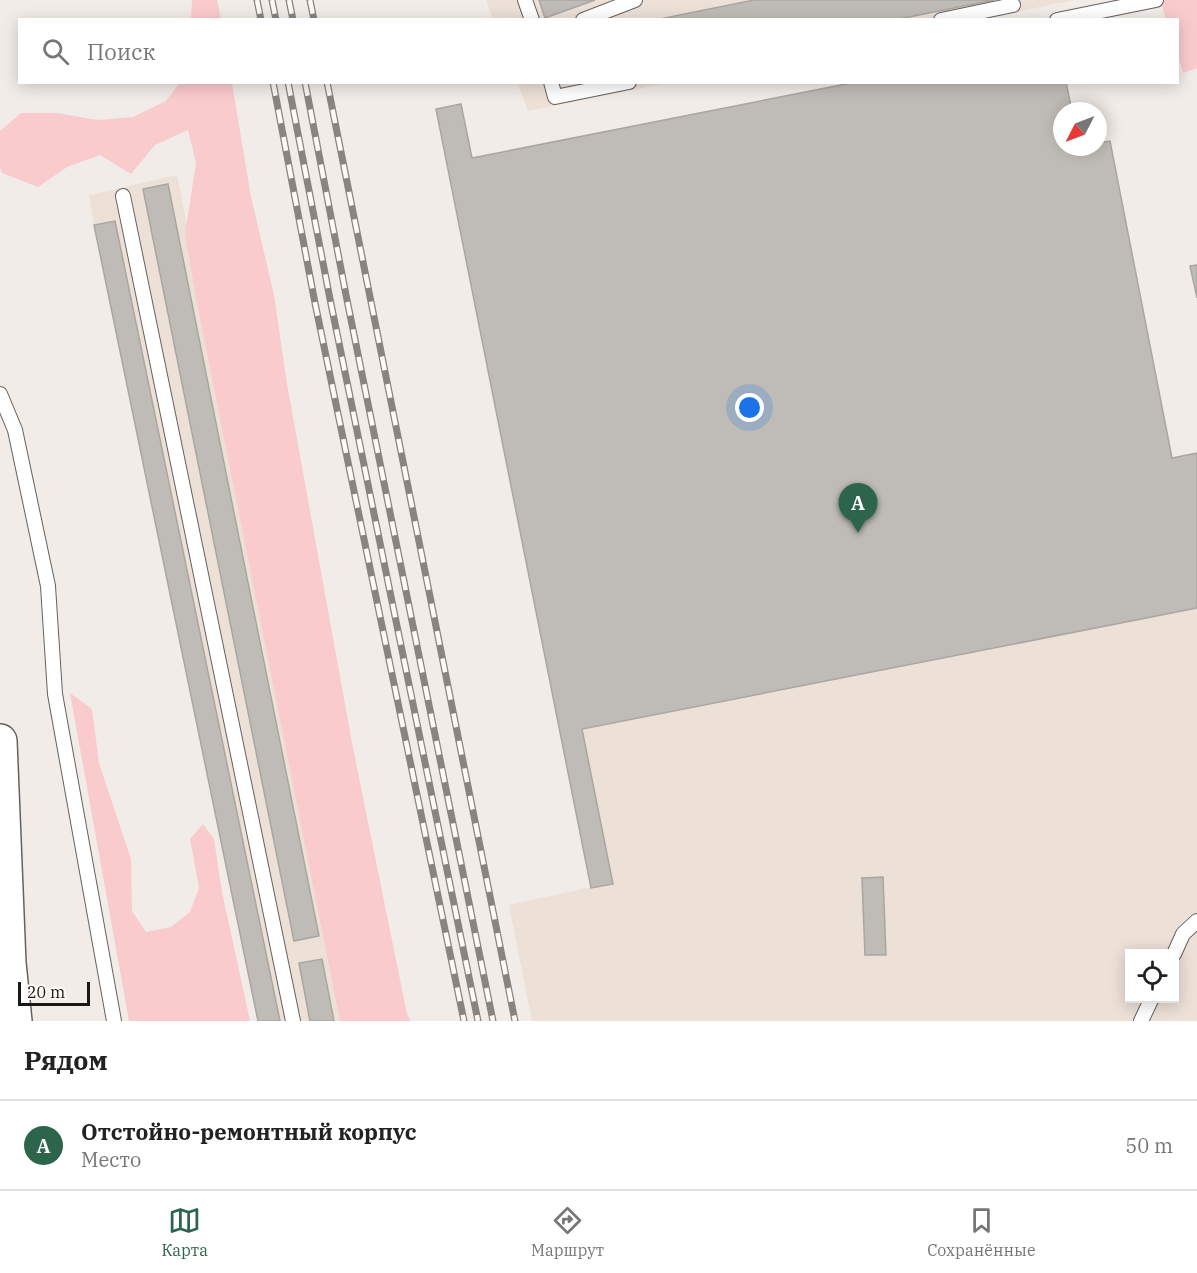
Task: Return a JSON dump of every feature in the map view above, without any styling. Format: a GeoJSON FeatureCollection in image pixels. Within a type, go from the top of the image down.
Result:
{"type":"FeatureCollection","features":[{"type":"Feature","properties":{"kind":"main road"},"geometry":{"type":"LineString","coordinates":[[0,741],[9,963],[15,1021]]}},
{"type":"Feature","properties":{"kind":"main road"},"geometry":{"type":"LineString","coordinates":[[0,978],[9,1021]]}},
{"type":"Feature","properties":{"kind":"lane"},"geometry":{"type":"LineString","coordinates":[[525,0],[531,18]]}},
{"type":"Feature","properties":{"kind":"lane"},"geometry":{"type":"LineString","coordinates":[[588,18],[635,0]]}},
{"type":"Feature","properties":{"kind":"lane"},"geometry":{"type":"LineString","coordinates":[[1067,18],[1156,0]]}},
{"type":"Feature","properties":{"kind":"lane"},"geometry":{"type":"LineString","coordinates":[[951,18],[1013,5]]}},
{"type":"Feature","properties":{"kind":"lane"},"geometry":{"type":"LineString","coordinates":[[552,84],[555,98],[620,84]]}},
{"type":"Feature","properties":{"kind":"lane"},"geometry":{"type":"LineString","coordinates":[[123,196],[293,1021]]}},
{"type":"Feature","properties":{"kind":"lane"},"geometry":{"type":"LineString","coordinates":[[0,394],[15,430],[48,586],[55,694],[114,1021]]}},
{"type":"Feature","properties":{"kind":"lane"},"geometry":{"type":"LineString","coordinates":[[1176,949],[1183,934],[1197,921]]}},
{"type":"Feature","properties":{"kind":"lane"},"geometry":{"type":"LineString","coordinates":[[1141,1021],[1150,1003]]}},
{"type":"Feature","properties":{"kind":"shaded area"},"geometry":{"type":"Polygon","coordinates":[[[192,0],[217,0],[221,18],[191,18],[192,0]]]}},
{"type":"Feature","properties":{"kind":"shaded area"},"geometry":{"type":"Polygon","coordinates":[[[486,0],[1074,0],[988,18],[492,18],[486,0]]]}},
{"type":"Feature","properties":{"kind":"shaded area"},"geometry":{"type":"Polygon","coordinates":[[[1160,0],[1197,0],[1197,68],[1183,73],[1179,59],[1179,18],[1166,18],[1160,0]]]}},
{"type":"Feature","properties":{"kind":"shaded area"},"geometry":{"type":"Polygon","coordinates":[[[179,84],[232,84],[251,197],[274,295],[287,384],[353,748],[407,1014],[411,1021],[340,1021],[185,234],[196,163],[188,130],[155,145],[131,174],[100,155],[67,167],[38,187],[2,173],[0,167],[0,131],[21,113],[57,113],[98,120],[133,117],[166,101],[179,84]]]}},
{"type":"Feature","properties":{"kind":"shaded area"},"geometry":{"type":"Polygon","coordinates":[[[518,84],[662,84],[528,111],[518,84]]]}},
{"type":"Feature","properties":{"kind":"shaded area"},"geometry":{"type":"Polygon","coordinates":[[[851,84],[1066,84],[1070,102],[1053,102],[1053,156],[1107,156],[1107,142],[1110,141],[1172,458],[1197,453],[1197,1021],[532,1021],[509,905],[591,887],[436,109],[461,104],[472,158],[851,84]]]}},
{"type":"Feature","properties":{"kind":"shaded area"},"geometry":{"type":"Polygon","coordinates":[[[177,175],[345,1021],[258,1021],[94,225],[89,195],[177,175]]]}},
{"type":"Feature","properties":{"kind":"shaded area"},"geometry":{"type":"Polygon","coordinates":[[[70,693],[92,709],[99,763],[131,859],[132,911],[146,932],[171,927],[190,912],[199,888],[190,839],[203,824],[214,839],[222,892],[250,1021],[129,1021],[70,693]]]}},
{"type":"Feature","properties":{"kind":"building"},"geometry":{"type":"Polygon","coordinates":[[[539,0],[595,0],[545,18],[539,0]]]}},
{"type":"Feature","properties":{"kind":"building"},"geometry":{"type":"Polygon","coordinates":[[[754,0],[994,0],[904,18],[665,18],[754,0]]]}},
{"type":"Feature","properties":{"kind":"building"},"geometry":{"type":"Polygon","coordinates":[[[846,84],[1066,84],[1070,102],[1053,102],[1053,156],[1107,156],[1107,142],[1110,141],[1172,458],[1197,453],[1197,608],[582,729],[613,884],[591,888],[436,109],[461,104],[472,158],[846,84]]]}},
{"type":"Feature","properties":{"kind":"building"},"geometry":{"type":"Polygon","coordinates":[[[168,184],[319,936],[294,941],[143,189],[168,184]]]}},
{"type":"Feature","properties":{"kind":"building"},"geometry":{"type":"Polygon","coordinates":[[[115,221],[280,1021],[258,1021],[94,225],[115,221]]]}},
{"type":"Feature","properties":{"kind":"building"},"geometry":{"type":"Polygon","coordinates":[[[1197,265],[1197,298],[1190,266],[1197,265]]]}},
{"type":"Feature","properties":{"kind":"building"},"geometry":{"type":"Polygon","coordinates":[[[883,877],[886,955],[865,955],[862,878],[883,877]]]}},
{"type":"Feature","properties":{"kind":"building"},"geometry":{"type":"Polygon","coordinates":[[[322,959],[334,1021],[310,1021],[299,963],[322,959]]]}},
{"type":"Feature","properties":{"kind":"railway"},"geometry":{"type":"LineString","coordinates":[[257,0],[261,18]]}},
{"type":"Feature","properties":{"kind":"railway"},"geometry":{"type":"LineString","coordinates":[[272,0],[276,18]]}},
{"type":"Feature","properties":{"kind":"railway"},"geometry":{"type":"LineString","coordinates":[[289,0],[293,18]]}},
{"type":"Feature","properties":{"kind":"railway"},"geometry":{"type":"LineString","coordinates":[[310,0],[314,18]]}},
{"type":"Feature","properties":{"kind":"railway"},"geometry":{"type":"LineString","coordinates":[[273,84],[315,303],[464,1021]]}},
{"type":"Feature","properties":{"kind":"railway"},"geometry":{"type":"LineString","coordinates":[[288,84],[330,299],[478,1021]]}},
{"type":"Feature","properties":{"kind":"railway"},"geometry":{"type":"LineString","coordinates":[[305,84],[493,1021]]}},
{"type":"Feature","properties":{"kind":"railway"},"geometry":{"type":"LineString","coordinates":[[327,84],[515,1021]]}},
{"type":"Feature","properties":{"kind":"place","name":"Отстойно-ремонтный корпус"},"geometry":{"type":"Point","coordinates":[858,533]}}]}
